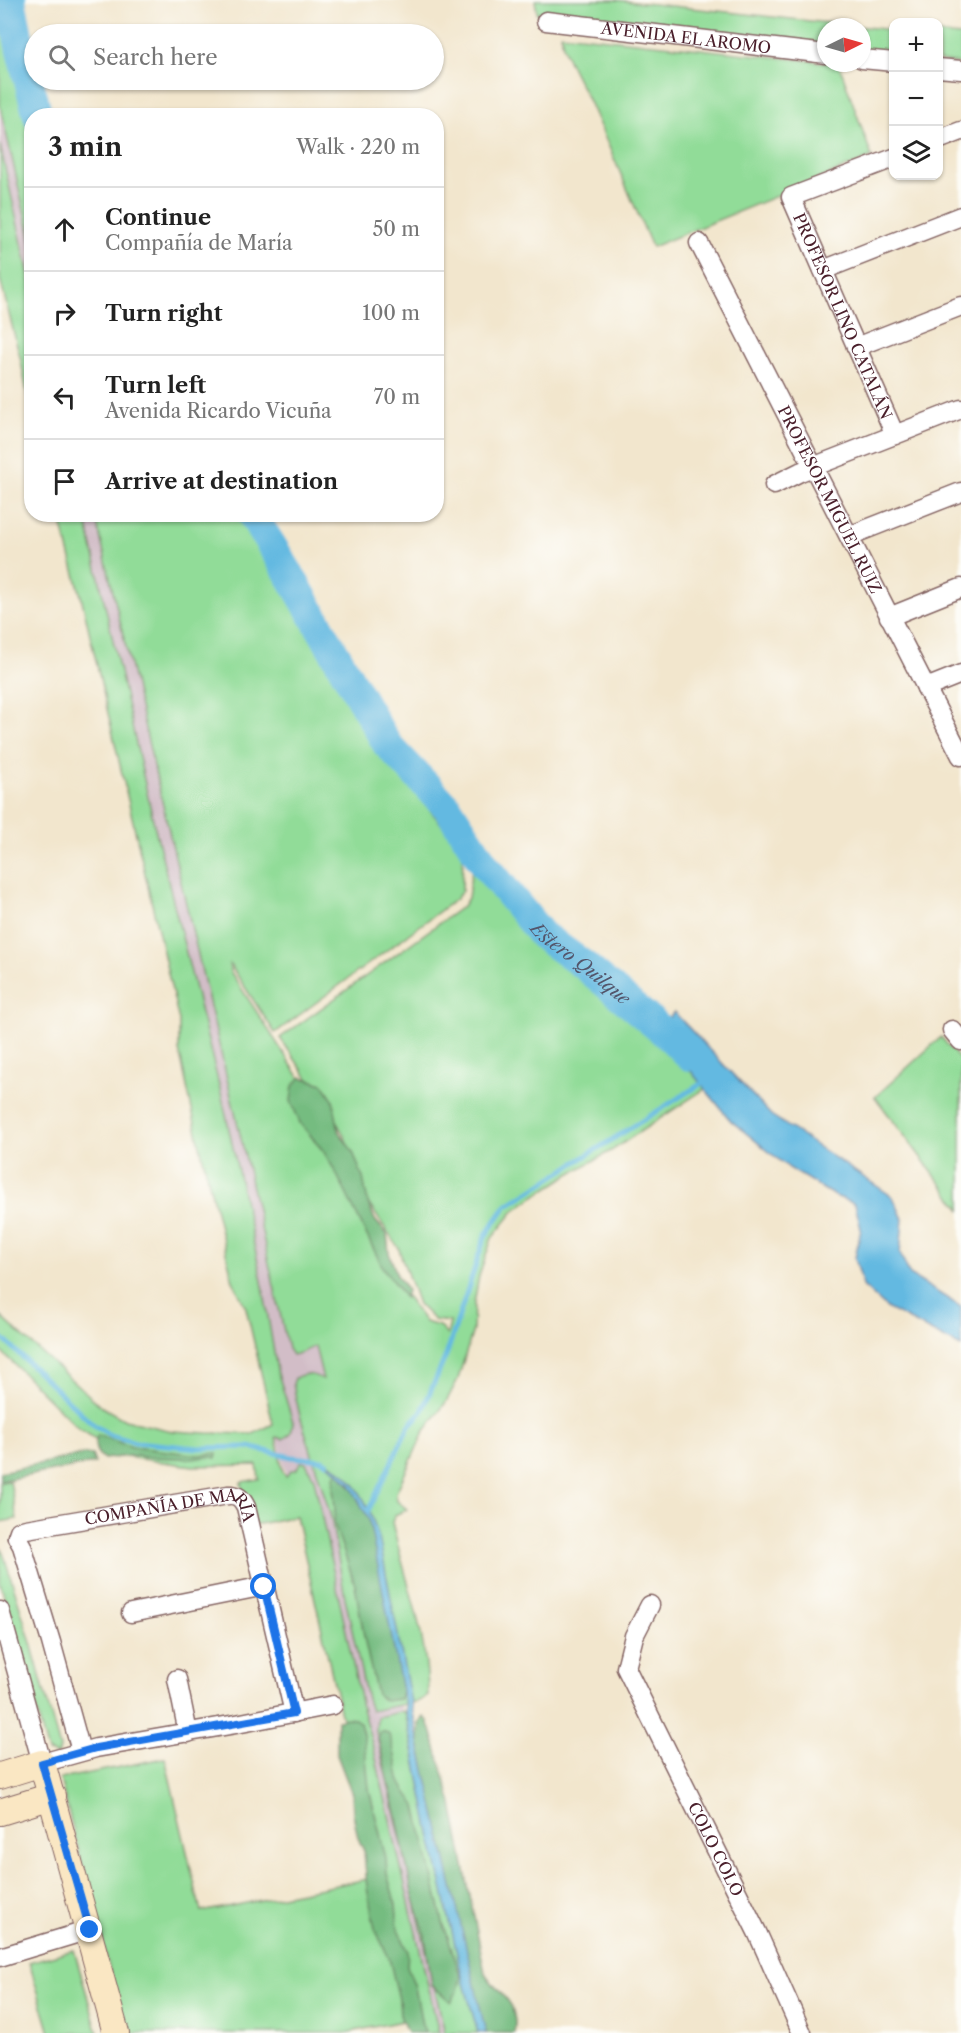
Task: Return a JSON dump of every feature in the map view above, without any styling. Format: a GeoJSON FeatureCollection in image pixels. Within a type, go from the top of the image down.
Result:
{"type":"FeatureCollection","features":[{"type":"Feature","properties":{"kind":"street","name":"AVENIDA EL AROMO"},"geometry":{"type":"LineString","coordinates":[[546,21],[817,53]]}},
{"type":"Feature","properties":{"kind":"street"},"geometry":{"type":"LineString","coordinates":[[871,60],[889,62]]}},
{"type":"Feature","properties":{"kind":"street"},"geometry":{"type":"LineString","coordinates":[[943,68],[961,70]]}},
{"type":"Feature","properties":{"kind":"street"},"geometry":{"type":"LineString","coordinates":[[943,138],[961,131]]}},
{"type":"Feature","properties":{"kind":"street","name":"PROFESOR LINO CATALÁN"},"geometry":{"type":"LineString","coordinates":[[889,160],[791,198],[896,435]]}},
{"type":"Feature","properties":{"kind":"street"},"geometry":{"type":"LineString","coordinates":[[823,270],[961,216]]}},
{"type":"Feature","properties":{"kind":"street","name":"PROFESOR MIGUEL RUIZ"},"geometry":{"type":"LineString","coordinates":[[699,243],[961,756]]}},
{"type":"Feature","properties":{"kind":"street"},"geometry":{"type":"LineString","coordinates":[[856,347],[961,306]]}},
{"type":"Feature","properties":{"kind":"street"},"geometry":{"type":"LineString","coordinates":[[774,485],[813,467],[961,409]]}},
{"type":"Feature","properties":{"kind":"street"},"geometry":{"type":"LineString","coordinates":[[849,536],[961,492]]}},
{"type":"Feature","properties":{"kind":"street"},"geometry":{"type":"LineString","coordinates":[[889,616],[961,588]]}},
{"type":"Feature","properties":{"kind":"street"},"geometry":{"type":"LineString","coordinates":[[926,688],[961,674]]}},
{"type":"Feature","properties":{"kind":"street","name":"COMPAÑÍA DE MARÍA"},"geometry":{"type":"LineString","coordinates":[[8,1536],[26,1528],[233,1494],[240,1498],[246,1507],[294,1713]]}},
{"type":"Feature","properties":{"kind":"street"},"geometry":{"type":"LineString","coordinates":[[8,1536],[22,1546],[81,1751]]}},
{"type":"Feature","properties":{"kind":"street"},"geometry":{"type":"LineString","coordinates":[[131,1613],[264,1587]]}},
{"type":"Feature","properties":{"kind":"street","name":"COLO COLO"},"geometry":{"type":"LineString","coordinates":[[650,1605],[634,1636],[626,1668],[757,1932],[802,2033]]}},
{"type":"Feature","properties":{"kind":"street"},"geometry":{"type":"LineString","coordinates":[[0,1611],[7,1661],[52,1796],[116,2033]]}},
{"type":"Feature","properties":{"kind":"street"},"geometry":{"type":"LineString","coordinates":[[177,1679],[188,1733]]}},
{"type":"Feature","properties":{"kind":"street"},"geometry":{"type":"LineString","coordinates":[[0,1776],[81,1751],[333,1705]]}},
{"type":"Feature","properties":{"kind":"street"},"geometry":{"type":"LineString","coordinates":[[0,1812],[52,1796]]}},
{"type":"Feature","properties":{"kind":"street"},"geometry":{"type":"LineString","coordinates":[[0,1957],[90,1930]]}},
{"type":"Feature","properties":{"kind":"shaded area"},"geometry":{"type":"Polygon","coordinates":[[[0,0],[3,0],[27,108],[24,108],[24,355],[0,250],[0,0]]]}},
{"type":"Feature","properties":{"kind":"shaded area"},"geometry":{"type":"Polygon","coordinates":[[[64,522],[125,522],[477,2033],[416,2033],[64,522]]]}},
{"type":"Feature","properties":{"kind":"green space"},"geometry":{"type":"Polygon","coordinates":[[[0,0],[3,0],[27,108],[24,108],[24,211],[0,106],[0,0]]]}},
{"type":"Feature","properties":{"kind":"green space"},"geometry":{"type":"Polygon","coordinates":[[[535,0],[616,0],[817,22],[817,47],[537,13],[535,0]]]}},
{"type":"Feature","properties":{"kind":"green space"},"geometry":{"type":"Polygon","coordinates":[[[871,28],[889,30],[889,55],[871,53],[871,28]]]}},
{"type":"Feature","properties":{"kind":"green space"},"geometry":{"type":"Polygon","coordinates":[[[561,34],[817,62],[817,72],[842,72],[872,157],[652,247],[562,43],[561,34]]]}},
{"type":"Feature","properties":{"kind":"green space"},"geometry":{"type":"Polygon","coordinates":[[[943,34],[961,36],[961,64],[943,62],[943,34]]]}},
{"type":"Feature","properties":{"kind":"green space"},"geometry":{"type":"Polygon","coordinates":[[[0,145],[24,253],[24,377],[0,279],[0,145]]]}},
{"type":"Feature","properties":{"kind":"green space"},"geometry":{"type":"Polygon","coordinates":[[[61,522],[87,522],[154,824],[222,1097],[262,1281],[277,1370],[293,1422],[291,1433],[283,1439],[276,1437],[283,1472],[286,1476],[292,1470],[296,1470],[301,1462],[306,1463],[314,1479],[363,1712],[374,1750],[439,2033],[416,2033],[412,2019],[345,2033],[126,2033],[60,1779],[165,1758],[201,1912],[378,1877],[296,1516],[250,1526],[241,1482],[259,1479],[257,1465],[193,1466],[133,1458],[111,1449],[78,1428],[0,1350],[0,1316],[102,1407],[125,1420],[172,1431],[207,1433],[253,1434],[273,1424],[246,1308],[233,1281],[199,1142],[179,1050],[179,1021],[81,596],[61,522]]]}},
{"type":"Feature","properties":{"kind":"green space"},"geometry":{"type":"Polygon","coordinates":[[[97,522],[244,522],[266,555],[324,662],[381,749],[463,851],[462,891],[456,899],[275,1033],[229,963],[230,971],[311,1095],[386,1268],[425,1322],[439,1326],[447,1335],[450,1322],[434,1320],[418,1304],[398,1247],[368,1203],[345,1137],[328,1107],[280,1038],[463,906],[468,898],[473,861],[491,879],[509,906],[539,940],[629,1010],[678,1055],[706,1088],[611,1151],[533,1197],[515,1210],[492,1238],[479,1276],[474,1303],[473,1330],[458,1379],[446,1402],[424,1432],[396,1493],[397,1501],[407,1509],[395,1515],[392,1522],[420,1629],[427,1673],[428,1696],[419,1701],[371,1711],[367,1699],[345,1598],[331,1517],[299,1412],[293,1384],[295,1378],[306,1374],[323,1379],[315,1346],[292,1355],[288,1349],[97,522]]]}},
{"type":"Feature","properties":{"kind":"green space"},"geometry":{"type":"Polygon","coordinates":[[[941,1037],[961,1061],[961,1210],[875,1097],[941,1037]]]}},
{"type":"Feature","properties":{"kind":"green space"},"geometry":{"type":"Polygon","coordinates":[[[301,1077],[323,1084],[333,1099],[339,1132],[353,1152],[375,1220],[387,1234],[389,1253],[397,1275],[407,1290],[405,1298],[383,1268],[324,1152],[300,1123],[291,1101],[293,1086],[301,1077]]]}},
{"type":"Feature","properties":{"kind":"green space"},"geometry":{"type":"Polygon","coordinates":[[[98,1435],[132,1447],[198,1455],[217,1453],[216,1458],[186,1459],[138,1455],[104,1459],[96,1448],[98,1435]]]}},
{"type":"Feature","properties":{"kind":"green space"},"geometry":{"type":"Polygon","coordinates":[[[85,1454],[92,1455],[95,1463],[0,1481],[0,1472],[85,1454]]]}},
{"type":"Feature","properties":{"kind":"green space"},"geometry":{"type":"Polygon","coordinates":[[[338,1472],[357,1495],[372,1521],[403,1689],[400,1699],[385,1701],[377,1695],[355,1585],[334,1523],[333,1488],[334,1476],[338,1472]]]}},
{"type":"Feature","properties":{"kind":"green space"},"geometry":{"type":"Polygon","coordinates":[[[10,1481],[17,1519],[0,1522],[0,1482],[10,1481]]]}},
{"type":"Feature","properties":{"kind":"green space"},"geometry":{"type":"Polygon","coordinates":[[[0,1548],[31,1643],[60,1748],[58,1755],[48,1752],[0,1582],[0,1548]]]}},
{"type":"Feature","properties":{"kind":"green space"},"geometry":{"type":"Polygon","coordinates":[[[405,1711],[439,1873],[478,2033],[445,2033],[376,1732],[377,1717],[405,1711]]]}},
{"type":"Feature","properties":{"kind":"green space"},"geometry":{"type":"Polygon","coordinates":[[[424,1717],[432,1733],[452,1804],[485,1973],[511,2007],[514,2014],[514,2033],[485,2033],[419,1744],[419,1723],[424,1717]]]}},
{"type":"Feature","properties":{"kind":"green space"},"geometry":{"type":"Polygon","coordinates":[[[355,1719],[360,1723],[364,1738],[369,1789],[396,1905],[398,1929],[408,1951],[407,1966],[415,1987],[422,2025],[426,2033],[407,2033],[400,2015],[399,1999],[389,1958],[375,1929],[367,1888],[364,1851],[358,1838],[352,1794],[337,1755],[337,1720],[355,1719]]]}},
{"type":"Feature","properties":{"kind":"green space"},"geometry":{"type":"Polygon","coordinates":[[[381,1731],[388,1733],[393,1745],[400,1781],[416,1806],[443,1922],[461,1977],[458,1990],[451,2002],[432,1985],[424,1930],[412,1893],[378,1738],[381,1731]]]}},
{"type":"Feature","properties":{"kind":"green space"},"geometry":{"type":"Polygon","coordinates":[[[74,1950],[98,2033],[50,2033],[29,1962],[74,1950]]]}},
{"type":"Feature","properties":{"kind":"water"},"geometry":{"type":"Polygon","coordinates":[[[674,1012],[771,1115],[893,1197],[903,1219],[900,1253],[910,1275],[961,1307],[961,1347],[888,1309],[863,1286],[855,1258],[861,1229],[855,1204],[833,1195],[789,1168],[730,1120],[678,1055],[655,1035],[674,1012]]]}},
{"type":"Feature","properties":{"kind":"water"},"geometry":{"type":"Polygon","coordinates":[[[322,1460],[334,1466],[353,1483],[367,1505],[380,1542],[419,1744],[486,2033],[478,2033],[462,1976],[427,1820],[369,1520],[350,1485],[322,1460]]]}},
{"type":"Feature","properties":{"kind":"waterway","name":"Estero Quilque"},"geometry":{"type":"LineString","coordinates":[[11,0],[24,62]]}},
{"type":"Feature","properties":{"kind":"waterway","name":"Estero Quilque"},"geometry":{"type":"LineString","coordinates":[[31,90],[36,108]]}},
{"type":"Feature","properties":{"kind":"waterway","name":"Estero Quilque"},"geometry":{"type":"LineString","coordinates":[[257,522],[387,744],[448,808],[485,865],[542,935],[585,966],[671,1038],[689,1056]]}},
{"type":"Feature","properties":{"kind":"waterway"},"geometry":{"type":"LineString","coordinates":[[368,1511],[409,1426],[422,1411],[447,1353],[485,1236],[506,1206],[707,1080]]}},
{"type":"Feature","properties":{"kind":"waterway"},"geometry":{"type":"LineString","coordinates":[[0,1336],[94,1425],[110,1435],[135,1442],[198,1448],[248,1447],[292,1457],[322,1460],[327,1463]]}},
{"type":"Feature","properties":{"kind":"route"},"geometry":{"type":"LineString","coordinates":[[90,1930],[42,1763],[96,1748],[294,1713],[264,1587]]}}]}
